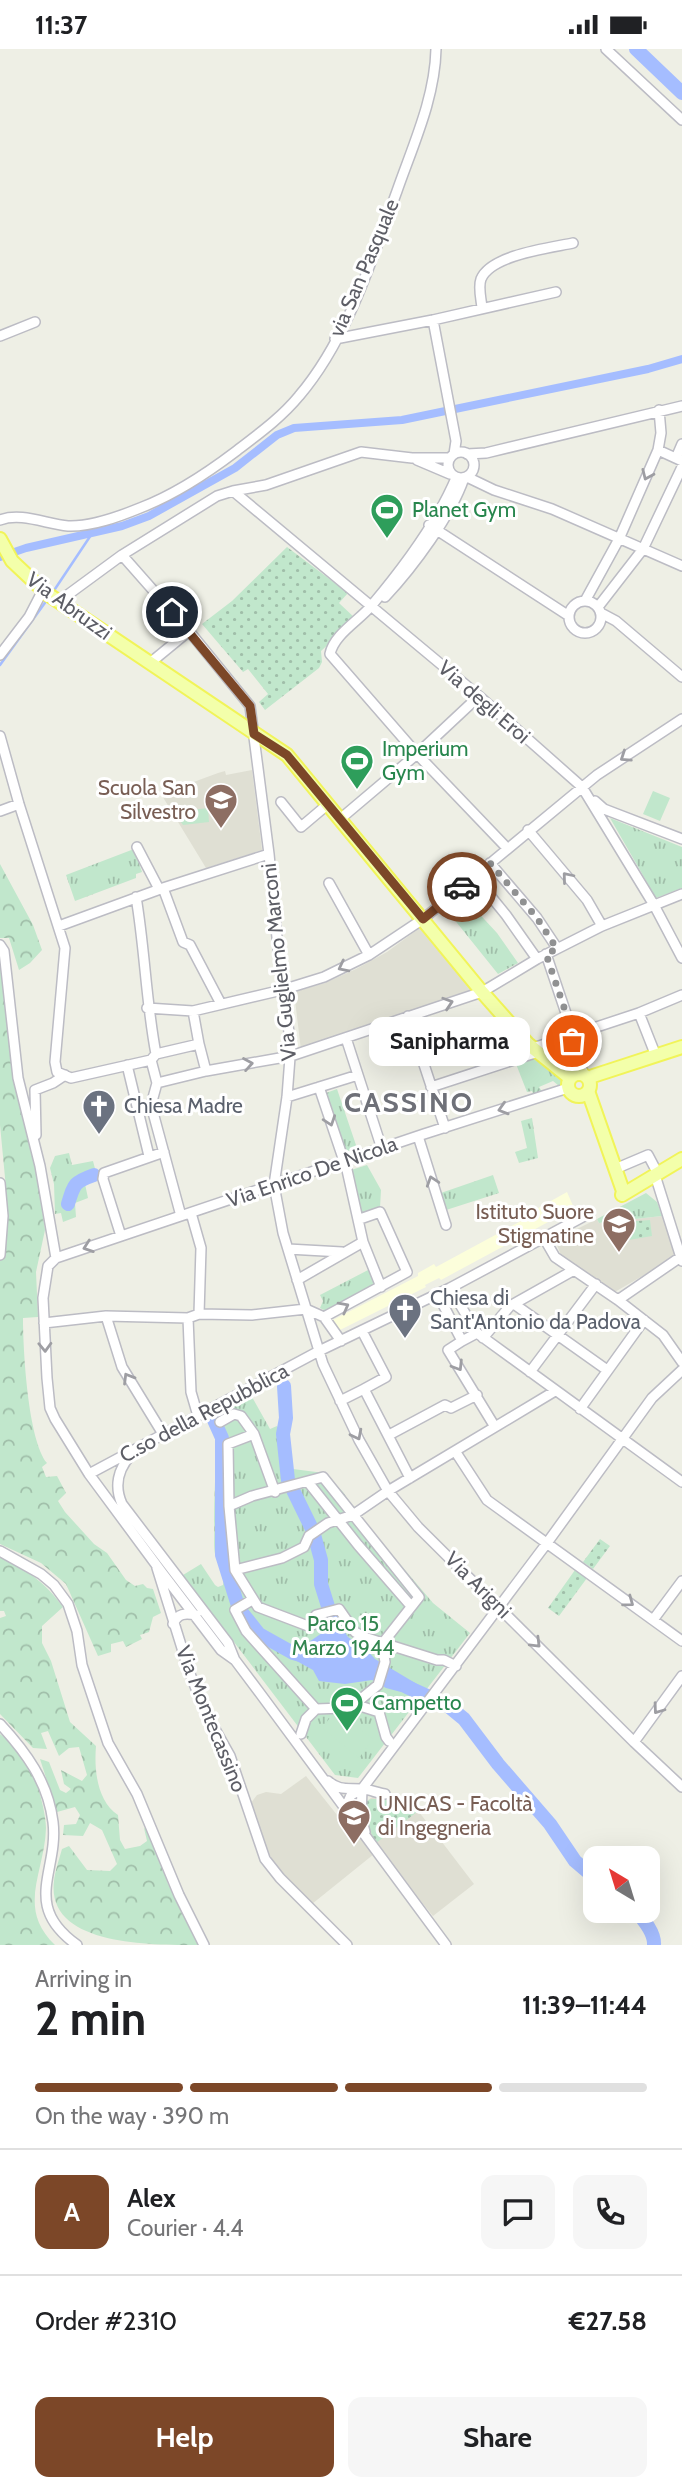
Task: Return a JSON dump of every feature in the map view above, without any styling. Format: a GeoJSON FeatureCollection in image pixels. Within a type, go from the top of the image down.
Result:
{"type":"FeatureCollection","features":[{"type":"Feature","properties":{"kind":"main road","name":"Via Abruzzi"},"geometry":{"type":"LineString","coordinates":[[2,543],[12,561],[50,595],[287,755],[482,992],[569,1083],[575,1096],[586,1086]]}},
{"type":"Feature","properties":{"kind":"main road"},"geometry":{"type":"LineString","coordinates":[[622,1195],[615,1190],[586,1103],[586,1086],[593,1076],[682,1047]]}},
{"type":"Feature","properties":{"kind":"main road"},"geometry":{"type":"LineString","coordinates":[[569,1083],[578,1074],[590,1092],[623,1191],[622,1195]]}},
{"type":"Feature","properties":{"kind":"main road"},"geometry":{"type":"LineString","coordinates":[[622,1195],[682,1159]]}},
{"type":"Feature","properties":{"kind":"street","name":"via San Pasquale"},"geometry":{"type":"LineString","coordinates":[[0,520],[13,517],[70,526],[98,522],[141,508],[211,470],[281,415],[300,395],[335,339],[359,292],[430,97],[436,49]]}},
{"type":"Feature","properties":{"kind":"street"},"geometry":{"type":"LineString","coordinates":[[606,49],[682,120]]}},
{"type":"Feature","properties":{"kind":"street"},"geometry":{"type":"LineString","coordinates":[[482,307],[480,281],[488,269],[526,252],[573,243]]}},
{"type":"Feature","properties":{"kind":"street"},"geometry":{"type":"LineString","coordinates":[[335,339],[556,292]]}},
{"type":"Feature","properties":{"kind":"street"},"geometry":{"type":"LineString","coordinates":[[433,320],[456,441],[464,458],[485,486]]}},
{"type":"Feature","properties":{"kind":"street"},"geometry":{"type":"LineString","coordinates":[[0,336],[35,322]]}},
{"type":"Feature","properties":{"kind":"street"},"geometry":{"type":"LineString","coordinates":[[459,477],[447,466],[464,458],[659,409],[681,409]]}},
{"type":"Feature","properties":{"kind":"street"},"geometry":{"type":"LineString","coordinates":[[569,616],[576,604],[585,601],[620,538],[658,450],[661,433],[659,409]]}},
{"type":"Feature","properties":{"kind":"street"},"geometry":{"type":"LineString","coordinates":[[433,528],[569,616],[575,629],[589,632],[597,627],[599,610],[643,549],[680,462],[682,445]]}},
{"type":"Feature","properties":{"kind":"street"},"geometry":{"type":"LineString","coordinates":[[658,450],[680,462]]}},
{"type":"Feature","properties":{"kind":"street"},"geometry":{"type":"LineString","coordinates":[[0,655],[50,595],[122,555],[196,508],[233,491],[266,485],[361,452],[412,458],[464,458]]}},
{"type":"Feature","properties":{"kind":"street"},"geometry":{"type":"LineString","coordinates":[[412,458],[552,509],[682,566]]}},
{"type":"Feature","properties":{"kind":"street"},"geometry":{"type":"LineString","coordinates":[[464,458],[459,477],[433,528],[373,607],[334,643],[330,654],[417,754],[507,848]]}},
{"type":"Feature","properties":{"kind":"street","name":"Via degli Eroi"},"geometry":{"type":"LineString","coordinates":[[233,491],[582,787],[599,811]]}},
{"type":"Feature","properties":{"kind":"street","name":"Via Guglielmo Marconi"},"geometry":{"type":"LineString","coordinates":[[122,555],[250,706],[282,990],[291,1044],[287,1097],[274,1185],[288,1248],[320,1351]]}},
{"type":"Feature","properties":{"kind":"street"},"geometry":{"type":"LineString","coordinates":[[585,601],[631,633],[682,677]]}},
{"type":"Feature","properties":{"kind":"street"},"geometry":{"type":"LineString","coordinates":[[150,663],[189,631]]}},
{"type":"Feature","properties":{"kind":"street"},"geometry":{"type":"LineString","coordinates":[[339,820],[479,697]]}},
{"type":"Feature","properties":{"kind":"street"},"geometry":{"type":"LineString","coordinates":[[147,1008],[193,1011],[282,990],[324,977],[369,955],[423,919],[582,787],[682,719]]}},
{"type":"Feature","properties":{"kind":"street"},"geometry":{"type":"LineString","coordinates":[[0,736],[65,948],[55,1062],[57,1072],[71,1078],[199,1044]]}},
{"type":"Feature","properties":{"kind":"street"},"geometry":{"type":"LineString","coordinates":[[281,802],[301,827],[327,805]]}},
{"type":"Feature","properties":{"kind":"street"},"geometry":{"type":"LineString","coordinates":[[0,811],[19,804]]}},
{"type":"Feature","properties":{"kind":"street"},"geometry":{"type":"LineString","coordinates":[[599,811],[682,839]]}},
{"type":"Feature","properties":{"kind":"street"},"geometry":{"type":"LineString","coordinates":[[599,811],[682,958]]}},
{"type":"Feature","properties":{"kind":"street"},"geometry":{"type":"LineString","coordinates":[[528,830],[587,899],[602,926]]}},
{"type":"Feature","properties":{"kind":"street"},"geometry":{"type":"LineString","coordinates":[[137,847],[161,889],[183,942],[190,945],[221,1004]]}},
{"type":"Feature","properties":{"kind":"street"},"geometry":{"type":"LineString","coordinates":[[59,926],[136,897],[268,854]]}},
{"type":"Feature","properties":{"kind":"street"},"geometry":{"type":"LineString","coordinates":[[490,863],[537,918],[557,949]]}},
{"type":"Feature","properties":{"kind":"street"},"geometry":{"type":"LineString","coordinates":[[475,877],[541,956],[573,1034],[572,1041],[586,1086]]}},
{"type":"Feature","properties":{"kind":"street"},"geometry":{"type":"LineString","coordinates":[[329,883],[369,955]]}},
{"type":"Feature","properties":{"kind":"street"},"geometry":{"type":"LineString","coordinates":[[157,1083],[290,1056],[482,992],[541,956],[602,926],[682,894]]}},
{"type":"Feature","properties":{"kind":"street"},"geometry":{"type":"LineString","coordinates":[[136,897],[144,948],[147,1008],[157,1083],[151,1105],[181,1216]]}},
{"type":"Feature","properties":{"kind":"street"},"geometry":{"type":"LineString","coordinates":[[0,945],[4,951],[18,1078],[36,1149],[56,1258],[48,1266],[46,1276],[44,1323],[50,1408],[62,1433],[89,1474],[155,1563]]}},
{"type":"Feature","properties":{"kind":"street"},"geometry":{"type":"LineString","coordinates":[[431,1087],[573,1034],[639,1013],[682,995]]}},
{"type":"Feature","properties":{"kind":"street"},"geometry":{"type":"LineString","coordinates":[[193,1011],[206,1071]]}},
{"type":"Feature","properties":{"kind":"street"},"geometry":{"type":"LineString","coordinates":[[639,1013],[656,1056]]}},
{"type":"Feature","properties":{"kind":"street"},"geometry":{"type":"LineString","coordinates":[[408,1016],[445,1128]]}},
{"type":"Feature","properties":{"kind":"street"},"geometry":{"type":"LineString","coordinates":[[346,1038],[382,1149]]}},
{"type":"Feature","properties":{"kind":"street"},"geometry":{"type":"LineString","coordinates":[[127,1065],[149,1156]]}},
{"type":"Feature","properties":{"kind":"street"},"geometry":{"type":"LineString","coordinates":[[36,1149],[35,1090],[65,1075]]}},
{"type":"Feature","properties":{"kind":"street"},"geometry":{"type":"LineString","coordinates":[[287,1097],[358,1075]]}},
{"type":"Feature","properties":{"kind":"street","name":"Via Enrico De Nicola"},"geometry":{"type":"LineString","coordinates":[[56,1258],[445,1128],[569,1083]]}},
{"type":"Feature","properties":{"kind":"street"},"geometry":{"type":"LineString","coordinates":[[319,1087],[344,1161],[360,1219],[363,1242],[381,1287]]}},
{"type":"Feature","properties":{"kind":"street"},"geometry":{"type":"LineString","coordinates":[[418,1136],[446,1225]]}},
{"type":"Feature","properties":{"kind":"street"},"geometry":{"type":"LineString","coordinates":[[121,1236],[103,1179],[104,1173],[164,1153]]}},
{"type":"Feature","properties":{"kind":"street"},"geometry":{"type":"LineString","coordinates":[[615,1168],[649,1155],[682,1258],[618,1300]]}},
{"type":"Feature","properties":{"kind":"street"},"geometry":{"type":"LineString","coordinates":[[0,1183],[3,1216],[0,1255]]}},
{"type":"Feature","properties":{"kind":"street"},"geometry":{"type":"LineString","coordinates":[[324,1317],[407,1272],[380,1212],[360,1219]]}},
{"type":"Feature","properties":{"kind":"street"},"geometry":{"type":"LineString","coordinates":[[191,1213],[201,1248],[199,1314]]}},
{"type":"Feature","properties":{"kind":"street","name":"C.so della Repubblica"},"geometry":{"type":"LineString","coordinates":[[89,1474],[320,1351],[450,1288],[590,1213]]}},
{"type":"Feature","properties":{"kind":"street"},"geometry":{"type":"LineString","coordinates":[[544,1238],[555,1257],[596,1284],[663,1335],[682,1362]]}},
{"type":"Feature","properties":{"kind":"street"},"geometry":{"type":"LineString","coordinates":[[297,1280],[363,1242]]}},
{"type":"Feature","properties":{"kind":"street"},"geometry":{"type":"LineString","coordinates":[[288,1248],[344,1252]]}},
{"type":"Feature","properties":{"kind":"street"},"geometry":{"type":"LineString","coordinates":[[495,1427],[448,1350],[480,1335],[510,1306],[574,1270]]}},
{"type":"Feature","properties":{"kind":"street"},"geometry":{"type":"LineString","coordinates":[[530,1372],[596,1284]]}},
{"type":"Feature","properties":{"kind":"street"},"geometry":{"type":"LineString","coordinates":[[450,1288],[480,1335],[682,1482]]}},
{"type":"Feature","properties":{"kind":"street"},"geometry":{"type":"LineString","coordinates":[[437,1293],[463,1341]]}},
{"type":"Feature","properties":{"kind":"street"},"geometry":{"type":"LineString","coordinates":[[514,1304],[607,1370]]}},
{"type":"Feature","properties":{"kind":"street"},"geometry":{"type":"LineString","coordinates":[[44,1323],[106,1316],[188,1318],[199,1314],[252,1315],[306,1309],[324,1317],[341,1341]]}},
{"type":"Feature","properties":{"kind":"street"},"geometry":{"type":"LineString","coordinates":[[106,1316],[122,1367],[163,1434]]}},
{"type":"Feature","properties":{"kind":"street"},"geometry":{"type":"LineString","coordinates":[[188,1318],[191,1392],[198,1416]]}},
{"type":"Feature","properties":{"kind":"street"},"geometry":{"type":"LineString","coordinates":[[580,1409],[644,1320]]}},
{"type":"Feature","properties":{"kind":"street"},"geometry":{"type":"LineString","coordinates":[[340,1401],[386,1377],[362,1331]]}},
{"type":"Feature","properties":{"kind":"street","name":"Via Arigni"},"geometry":{"type":"LineString","coordinates":[[320,1351],[359,1440],[388,1490],[418,1527],[682,1787]]}},
{"type":"Feature","properties":{"kind":"street"},"geometry":{"type":"LineString","coordinates":[[345,1809],[351,1795],[362,1791],[652,1398],[682,1370]]}},
{"type":"Feature","properties":{"kind":"street"},"geometry":{"type":"LineString","coordinates":[[364,1389],[410,1478]]}},
{"type":"Feature","properties":{"kind":"street"},"geometry":{"type":"LineString","coordinates":[[235,1570],[282,1558],[304,1547],[309,1536],[337,1519],[353,1515],[388,1490],[555,1391]]}},
{"type":"Feature","properties":{"kind":"street"},"geometry":{"type":"LineString","coordinates":[[389,1434],[445,1405],[451,1408],[477,1395]]}},
{"type":"Feature","properties":{"kind":"street"},"geometry":{"type":"LineString","coordinates":[[220,1422],[234,1414],[241,1416],[254,1434],[275,1492]]}},
{"type":"Feature","properties":{"kind":"street"},"geometry":{"type":"LineString","coordinates":[[254,1434],[228,1444],[229,1506],[235,1570],[249,1602],[308,1626],[312,1625],[316,1615],[339,1608],[355,1632],[382,1644],[444,1660],[456,1666]]}},
{"type":"Feature","properties":{"kind":"street"},"geometry":{"type":"LineString","coordinates":[[140,1448],[124,1463],[119,1474],[118,1493],[122,1504],[228,1643],[234,1660]]}},
{"type":"Feature","properties":{"kind":"street"},"geometry":{"type":"LineString","coordinates":[[455,1451],[487,1500],[682,1641]]}},
{"type":"Feature","properties":{"kind":"street"},"geometry":{"type":"LineString","coordinates":[[229,1506],[252,1496],[323,1477],[419,1597],[382,1644],[385,1662],[379,1685],[356,1703],[343,1708]]}},
{"type":"Feature","properties":{"kind":"street"},"geometry":{"type":"LineString","coordinates":[[308,1482],[411,1606]]}},
{"type":"Feature","properties":{"kind":"street","name":"Via Montecassino"},"geometry":{"type":"LineString","coordinates":[[146,1537],[161,1575],[173,1624],[198,1695],[230,1756],[265,1859],[280,1878],[348,1945]]}},
{"type":"Feature","properties":{"kind":"street"},"geometry":{"type":"LineString","coordinates":[[0,1551],[41,1573],[68,1604],[77,1631],[82,1665],[108,1743],[137,1794],[179,1895],[204,1945]]}},
{"type":"Feature","properties":{"kind":"street"},"geometry":{"type":"LineString","coordinates":[[173,1569],[161,1575],[196,1615],[221,1650],[234,1660],[446,1945]]}},
{"type":"Feature","properties":{"kind":"street"},"geometry":{"type":"LineString","coordinates":[[653,1620],[682,1581]]}},
{"type":"Feature","properties":{"kind":"street"},"geometry":{"type":"LineString","coordinates":[[249,1602],[235,1610],[238,1618],[251,1638],[316,1709]]}},
{"type":"Feature","properties":{"kind":"street","name":"Via Montecassino"},"geometry":{"type":"LineString","coordinates":[[173,1624],[181,1614],[196,1615]]}},
{"type":"Feature","properties":{"kind":"street"},"geometry":{"type":"LineString","coordinates":[[634,1742],[682,1676]]}},
{"type":"Feature","properties":{"kind":"street"},"geometry":{"type":"LineString","coordinates":[[301,1734],[306,1719],[316,1709],[360,1706],[379,1712],[389,1741]]}},
{"type":"Feature","properties":{"kind":"street"},"geometry":{"type":"LineString","coordinates":[[0,1724],[32,1762],[48,1800],[53,1821],[53,1840],[46,1877],[46,1897],[49,1912],[57,1926],[77,1945]]}},
{"type":"Feature","properties":{"kind":"street"},"geometry":{"type":"LineString","coordinates":[[321,1776],[334,1786],[347,1790],[385,1794]]}},
{"type":"Feature","properties":{"kind":"street"},"geometry":{"type":"LineString","coordinates":[[362,1791],[361,1817],[367,1840]]}},
{"type":"Feature","properties":{"kind":"shaded area","name":"Scuola San Silvestro"},"geometry":{"type":"Polygon","coordinates":[[[252,770],[262,850],[206,868],[161,794],[225,771],[226,775],[252,770]]]}},
{"type":"Feature","properties":{"kind":"shaded area"},"geometry":{"type":"Polygon","coordinates":[[[421,927],[474,990],[301,1050],[294,992],[325,983],[356,969],[387,952],[421,927]]]}},
{"type":"Feature","properties":{"kind":"shaded area"},"geometry":{"type":"Polygon","coordinates":[[[567,1192],[574,1208],[441,1280],[439,1278],[338,1331],[333,1320],[418,1276],[418,1273],[434,1264],[436,1267],[534,1214],[533,1211],[567,1192]]]}},
{"type":"Feature","properties":{"kind":"shaded area","name":"Istituto Suore Stigmatine"},"geometry":{"type":"Polygon","coordinates":[[[662,1216],[677,1256],[613,1293],[561,1255],[555,1240],[597,1219],[599,1223],[662,1216]]]}},
{"type":"Feature","properties":{"kind":"shaded area","name":"UNICAS - Facoltà di Ingegneria"},"geometry":{"type":"Polygon","coordinates":[[[306,1776],[341,1820],[375,1795],[416,1808],[474,1884],[433,1916],[379,1850],[312,1904],[275,1864],[262,1843],[251,1809],[251,1803],[257,1795],[266,1792],[281,1794],[306,1776]]]}},
{"type":"Feature","properties":{"kind":"green space"},"geometry":{"type":"Polygon","coordinates":[[[287,547],[348,593],[339,603],[356,619],[321,651],[322,662],[319,668],[265,710],[259,702],[268,694],[248,669],[243,672],[202,624],[232,601],[287,547]]]}},
{"type":"Feature","properties":{"kind":"green space"},"geometry":{"type":"Polygon","coordinates":[[[653,791],[670,798],[660,821],[643,814],[653,791]]]}},
{"type":"Feature","properties":{"kind":"green space"},"geometry":{"type":"Polygon","coordinates":[[[208,808],[209,822],[183,825],[174,812],[208,808]]]}},
{"type":"Feature","properties":{"kind":"green space"},"geometry":{"type":"Polygon","coordinates":[[[610,818],[682,847],[682,888],[656,898],[610,818]]]}},
{"type":"Feature","properties":{"kind":"green space"},"geometry":{"type":"Polygon","coordinates":[[[134,849],[142,872],[136,874],[136,878],[75,901],[66,875],[134,849]]]}},
{"type":"Feature","properties":{"kind":"green space"},"geometry":{"type":"Polygon","coordinates":[[[0,864],[33,925],[42,950],[19,970],[9,938],[0,938],[0,864]]]}},
{"type":"Feature","properties":{"kind":"green space"},"geometry":{"type":"Polygon","coordinates":[[[461,894],[497,933],[518,963],[498,974],[445,908],[461,894]]]}},
{"type":"Feature","properties":{"kind":"green space"},"geometry":{"type":"Polygon","coordinates":[[[0,954],[16,1086],[35,1161],[45,1230],[36,1272],[38,1317],[23,1318],[31,1415],[35,1435],[47,1463],[42,1467],[46,1477],[57,1476],[66,1493],[58,1501],[65,1512],[94,1544],[107,1553],[126,1580],[135,1586],[143,1584],[153,1589],[161,1613],[153,1617],[149,1632],[140,1635],[142,1639],[126,1647],[123,1641],[111,1644],[111,1652],[98,1656],[66,1584],[41,1563],[0,1544],[0,1257],[7,1237],[0,1125],[0,954]]]}},
{"type":"Feature","properties":{"kind":"green space"},"geometry":{"type":"Polygon","coordinates":[[[536,1056],[562,1081],[559,1086],[553,1081],[539,1087],[543,1093],[534,1096],[532,1091],[527,1092],[516,1064],[536,1056]]]}},
{"type":"Feature","properties":{"kind":"green space"},"geometry":{"type":"Polygon","coordinates":[[[337,1089],[357,1148],[346,1152],[326,1093],[337,1089]]]}},
{"type":"Feature","properties":{"kind":"green space"},"geometry":{"type":"Polygon","coordinates":[[[532,1118],[538,1158],[519,1163],[515,1152],[527,1148],[521,1121],[532,1118]]]}},
{"type":"Feature","properties":{"kind":"green space"},"geometry":{"type":"Polygon","coordinates":[[[69,1153],[72,1165],[93,1161],[98,1180],[85,1184],[88,1198],[75,1203],[76,1217],[63,1222],[61,1213],[55,1214],[54,1184],[50,1168],[55,1156],[69,1153]]]}},
{"type":"Feature","properties":{"kind":"green space"},"geometry":{"type":"Polygon","coordinates":[[[367,1165],[381,1190],[380,1208],[362,1213],[351,1170],[367,1165]]]}},
{"type":"Feature","properties":{"kind":"green space"},"geometry":{"type":"Polygon","coordinates":[[[493,1175],[499,1193],[443,1211],[438,1194],[493,1175]]]}},
{"type":"Feature","properties":{"kind":"green space"},"geometry":{"type":"Polygon","coordinates":[[[646,1193],[657,1202],[662,1216],[599,1223],[597,1219],[646,1193]]]}},
{"type":"Feature","properties":{"kind":"green space"},"geometry":{"type":"Polygon","coordinates":[[[650,1220],[652,1236],[629,1240],[620,1232],[620,1226],[624,1222],[650,1220]]]}},
{"type":"Feature","properties":{"kind":"green space"},"geometry":{"type":"Polygon","coordinates":[[[370,1269],[378,1284],[326,1311],[320,1308],[323,1301],[320,1295],[370,1269]]]}},
{"type":"Feature","properties":{"kind":"green space","name":"Parco 15 Marzo 1944"},"geometry":{"type":"Polygon","coordinates":[[[252,1397],[270,1429],[277,1426],[287,1443],[293,1469],[324,1473],[343,1492],[360,1517],[433,1603],[470,1633],[358,1778],[335,1775],[183,1575],[201,1564],[215,1585],[223,1585],[214,1546],[216,1457],[213,1418],[252,1397]]]}},
{"type":"Feature","properties":{"kind":"green space"},"geometry":{"type":"Polygon","coordinates":[[[600,1539],[610,1546],[593,1569],[583,1562],[600,1539]]]}},
{"type":"Feature","properties":{"kind":"green space"},"geometry":{"type":"Polygon","coordinates":[[[0,1557],[35,1577],[63,1607],[42,1626],[42,1643],[51,1661],[70,1722],[96,1746],[98,1784],[105,1802],[118,1815],[120,1840],[125,1849],[140,1846],[147,1841],[144,1828],[151,1831],[168,1884],[198,1945],[128,1942],[104,1937],[83,1929],[66,1918],[56,1902],[54,1881],[62,1849],[69,1846],[87,1870],[110,1871],[117,1864],[102,1830],[90,1823],[83,1836],[63,1835],[64,1825],[76,1824],[80,1815],[75,1807],[57,1812],[40,1759],[49,1762],[60,1790],[66,1793],[71,1789],[64,1784],[61,1770],[82,1781],[87,1775],[79,1747],[69,1748],[59,1756],[48,1731],[41,1733],[47,1749],[33,1748],[0,1714],[0,1618],[6,1616],[4,1611],[0,1611],[0,1557]]]}},
{"type":"Feature","properties":{"kind":"green space"},"geometry":{"type":"Polygon","coordinates":[[[575,1570],[587,1578],[559,1616],[548,1608],[575,1570]]]}},
{"type":"Feature","properties":{"kind":"green space","name":"Campetto"},"geometry":{"type":"Polygon","coordinates":[[[336,1710],[373,1739],[359,1758],[322,1728],[336,1710]]]}},
{"type":"Feature","properties":{"kind":"green space"},"geometry":{"type":"Polygon","coordinates":[[[0,1734],[25,1755],[42,1801],[46,1828],[35,1903],[43,1931],[55,1945],[0,1945],[0,1734]]]}},
{"type":"Feature","properties":{"kind":"green space"},"geometry":{"type":"Polygon","coordinates":[[[383,1799],[417,1812],[376,1843],[366,1817],[367,1801],[383,1799]]]}},
{"type":"Feature","properties":{"kind":"water"},"geometry":{"type":"Polygon","coordinates":[[[331,1616],[348,1637],[375,1659],[422,1687],[423,1694],[416,1696],[386,1688],[372,1680],[345,1684],[319,1681],[313,1670],[293,1659],[293,1653],[322,1633],[331,1616]]]}},
{"type":"Feature","properties":{"kind":"waterway"},"geometry":{"type":"LineString","coordinates":[[636,49],[682,93]]}},
{"type":"Feature","properties":{"kind":"waterway"},"geometry":{"type":"LineString","coordinates":[[0,557],[26,548],[122,526],[149,516],[235,468],[277,435],[294,428],[402,420],[648,369],[682,359]]}},
{"type":"Feature","properties":{"kind":"waterway"},"geometry":{"type":"LineString","coordinates":[[53,592],[93,532]]}},
{"type":"Feature","properties":{"kind":"waterway"},"geometry":{"type":"LineString","coordinates":[[0,665],[47,600]]}},
{"type":"Feature","properties":{"kind":"waterway"},"geometry":{"type":"LineString","coordinates":[[68,1204],[76,1185],[94,1175]]}},
{"type":"Feature","properties":{"kind":"waterway"},"geometry":{"type":"LineString","coordinates":[[284,1386],[286,1418],[283,1434],[288,1480],[313,1531],[321,1560],[321,1584],[331,1616]]}},
{"type":"Feature","properties":{"kind":"waterway"},"geometry":{"type":"LineString","coordinates":[[213,1418],[222,1438],[222,1555],[239,1609],[259,1634],[293,1653],[312,1658]]}},
{"type":"Feature","properties":{"kind":"waterway"},"geometry":{"type":"LineString","coordinates":[[407,1687],[447,1705],[464,1719],[583,1868]]}},
{"type":"Feature","properties":{"kind":"waterway"},"geometry":{"type":"LineString","coordinates":[[645,1923],[651,1931],[654,1945]]}},
{"type":"Feature","properties":{"kind":"way so far"},"geometry":{"type":"LineString","coordinates":[[462,887],[490,863],[546,930],[557,949],[546,954],[573,1034],[572,1041]]}},
{"type":"Feature","properties":{"kind":"place","name":"Planet Gym"},"geometry":{"type":"Point","coordinates":[387,540]}},
{"type":"Feature","properties":{"kind":"place","name":"Imperium Gym"},"geometry":{"type":"Point","coordinates":[357,791]}},
{"type":"Feature","properties":{"kind":"place","name":"Scuola San Silvestro"},"geometry":{"type":"Point","coordinates":[221,830]}},
{"type":"Feature","properties":{"kind":"place","name":"Sanipharma"},"geometry":{"type":"Point","coordinates":[572,1041]}},
{"type":"Feature","properties":{"kind":"place","name":"Chiesa Madre"},"geometry":{"type":"Point","coordinates":[99,1136]}},
{"type":"Feature","properties":{"kind":"place","name":"Istituto Suore Stigmatine"},"geometry":{"type":"Point","coordinates":[619,1254]}},
{"type":"Feature","properties":{"kind":"place","name":"Chiesa di Sant'Antonio da Padova"},"geometry":{"type":"Point","coordinates":[405,1340]}},
{"type":"Feature","properties":{"kind":"place","name":"Campetto"},"geometry":{"type":"Point","coordinates":[347,1733]}},
{"type":"Feature","properties":{"kind":"place","name":"UNICAS - Facoltà di Ingegneria"},"geometry":{"type":"Point","coordinates":[354,1846]}},
{"type":"Feature","properties":{"kind":"district","name":"CASSINO"},"geometry":{"type":"Point","coordinates":[409,1102]}},
{"type":"Feature","properties":{"kind":"route"},"geometry":{"type":"LineString","coordinates":[[172,612],[250,706],[254,734],[287,755],[423,919],[462,887]]}}]}
